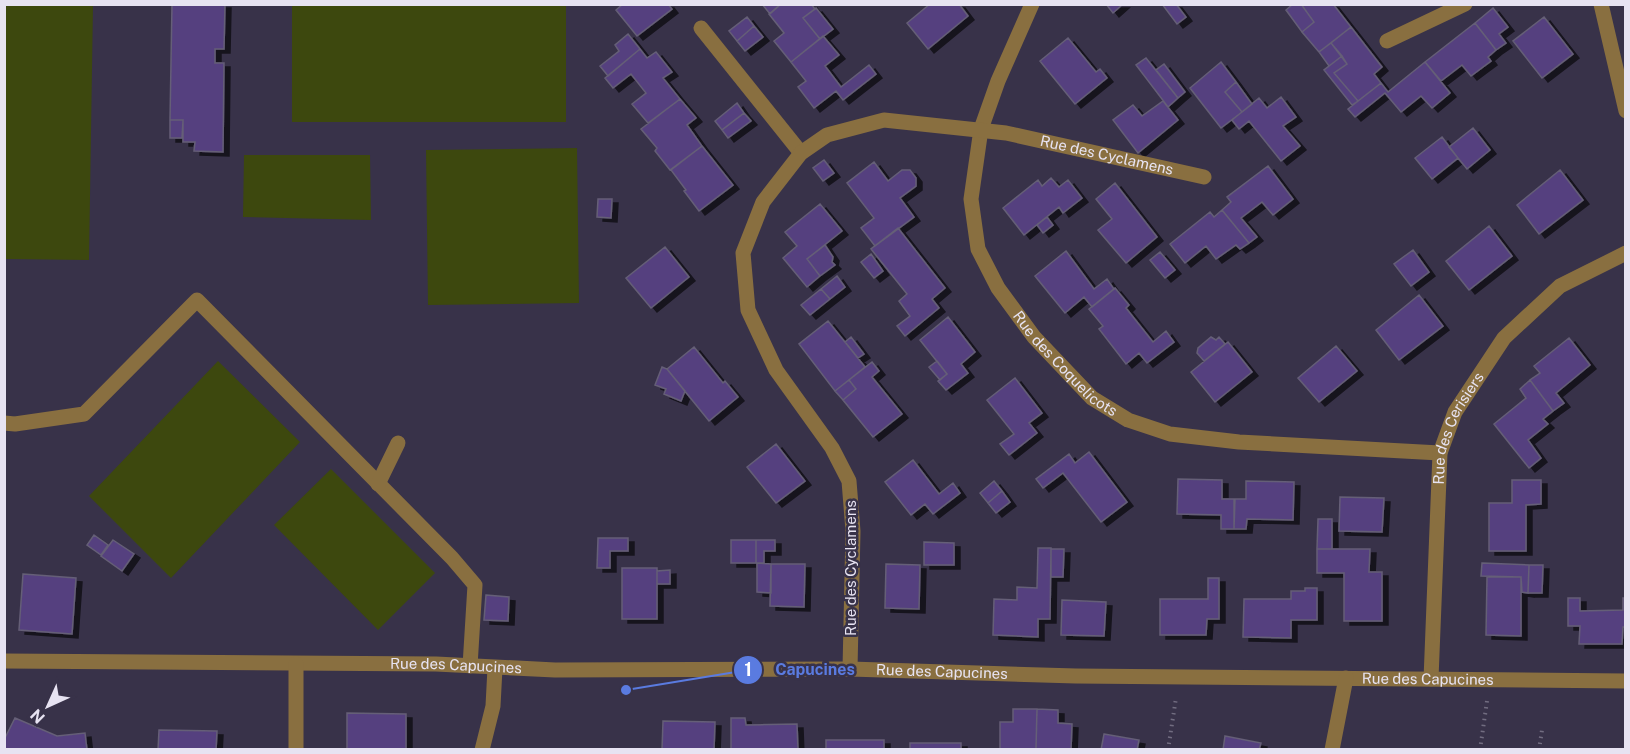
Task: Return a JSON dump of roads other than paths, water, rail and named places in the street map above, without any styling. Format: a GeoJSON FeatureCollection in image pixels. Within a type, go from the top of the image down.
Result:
{"type":"FeatureCollection","features":[{"type":"Feature","properties":{"kind":"street","name":"Rue des Coquelicots"},"geometry":{"type":"LineString","coordinates":[[1032,4],[998,81],[981,129],[971,199],[978,249],[998,288],[1034,337],[1092,398],[1128,420],[1170,434],[1239,442],[1440,453]]}},
{"type":"Feature","properties":{"kind":"street"},"geometry":{"type":"LineString","coordinates":[[1387,41],[1465,4]]}},
{"type":"Feature","properties":{"kind":"street"},"geometry":{"type":"LineString","coordinates":[[1601,4],[1626,111]]}},
{"type":"Feature","properties":{"kind":"street"},"geometry":{"type":"LineString","coordinates":[[701,28],[801,153]]}},
{"type":"Feature","properties":{"kind":"street","name":"Rue des Cyclamens"},"geometry":{"type":"LineString","coordinates":[[850,669],[854,531],[849,482],[832,448],[776,370],[748,310],[743,253],[762,202],[801,153],[827,135],[884,120],[1006,133],[1204,177]]}},
{"type":"Feature","properties":{"kind":"street","name":"Rue des Cerisiers"},"geometry":{"type":"LineString","coordinates":[[1431,679],[1440,453],[1455,412],[1504,339],[1560,286],[1626,253]]}},
{"type":"Feature","properties":{"kind":"street"},"geometry":{"type":"LineString","coordinates":[[4,423],[15,424],[84,414],[197,300],[452,558],[475,585],[470,666]]}},
{"type":"Feature","properties":{"kind":"street"},"geometry":{"type":"LineString","coordinates":[[378,484],[398,443]]}},
{"type":"Feature","properties":{"kind":"street","name":"Rue des Capucines"},"geometry":{"type":"LineString","coordinates":[[4,661],[470,666],[555,670],[850,669],[1049,675],[1626,681]]}},
{"type":"Feature","properties":{"kind":"street"},"geometry":{"type":"LineString","coordinates":[[296,664],[296,750]]}},
{"type":"Feature","properties":{"kind":"street"},"geometry":{"type":"LineString","coordinates":[[482,750],[493,706],[495,668]]}},
{"type":"Feature","properties":{"kind":"street"},"geometry":{"type":"LineString","coordinates":[[1332,750],[1346,678]]}},
{"type":"Feature","properties":{"kind":"place","name":"Capucines"},"geometry":{"type":"Point","coordinates":[626,690]}}]}
